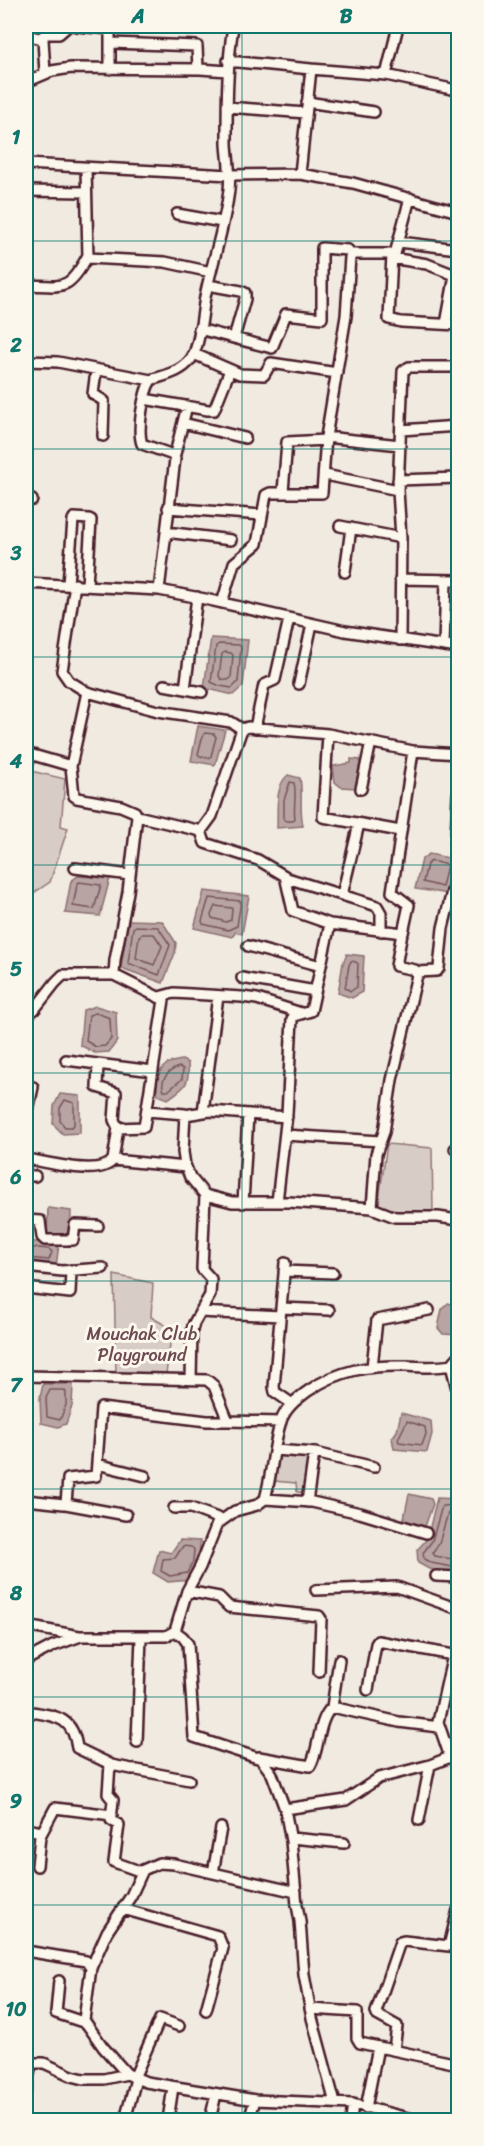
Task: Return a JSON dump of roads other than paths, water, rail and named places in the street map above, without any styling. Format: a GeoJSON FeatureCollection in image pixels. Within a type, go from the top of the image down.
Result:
{"type":"FeatureCollection","features":[{"type":"Feature","properties":{"kind":"street"},"geometry":{"type":"LineString","coordinates":[[26,35],[41,37],[47,34],[59,34],[68,26]]}},
{"type":"Feature","properties":{"kind":"street"},"geometry":{"type":"LineString","coordinates":[[76,26],[109,28],[111,31],[110,69]]}},
{"type":"Feature","properties":{"kind":"street"},"geometry":{"type":"LineString","coordinates":[[26,361],[58,362],[151,380],[178,370],[191,359],[194,354],[229,193],[227,107],[228,61],[232,26]]}},
{"type":"Feature","properties":{"kind":"street"},"geometry":{"type":"LineString","coordinates":[[386,75],[398,26]]}},
{"type":"Feature","properties":{"kind":"street"},"geometry":{"type":"LineString","coordinates":[[41,37],[45,73]]}},
{"type":"Feature","properties":{"kind":"street"},"geometry":{"type":"LineString","coordinates":[[111,44],[197,46],[198,69]]}},
{"type":"Feature","properties":{"kind":"street"},"geometry":{"type":"LineString","coordinates":[[228,61],[386,75],[456,90]]}},
{"type":"Feature","properties":{"kind":"street"},"geometry":{"type":"LineString","coordinates":[[26,82],[45,73],[71,68],[198,69],[228,72]]}},
{"type":"Feature","properties":{"kind":"street"},"geometry":{"type":"LineString","coordinates":[[300,174],[311,69]]}},
{"type":"Feature","properties":{"kind":"street"},"geometry":{"type":"LineString","coordinates":[[307,102],[374,112]]}},
{"type":"Feature","properties":{"kind":"street"},"geometry":{"type":"LineString","coordinates":[[227,107],[306,113]]}},
{"type":"Feature","properties":{"kind":"street"},"geometry":{"type":"LineString","coordinates":[[26,164],[230,175],[300,174],[353,183],[459,212]]}},
{"type":"Feature","properties":{"kind":"street"},"geometry":{"type":"LineString","coordinates":[[26,285],[55,286],[68,283],[77,276],[87,256],[86,168]]}},
{"type":"Feature","properties":{"kind":"street"},"geometry":{"type":"LineString","coordinates":[[26,191],[86,192]]}},
{"type":"Feature","properties":{"kind":"street"},"geometry":{"type":"LineString","coordinates":[[410,198],[399,242],[392,256],[389,319],[401,322],[459,325]]}},
{"type":"Feature","properties":{"kind":"street"},"geometry":{"type":"LineString","coordinates":[[177,214],[222,222]]}},
{"type":"Feature","properties":{"kind":"street"},"geometry":{"type":"LineString","coordinates":[[399,242],[459,249]]}},
{"type":"Feature","properties":{"kind":"street"},"geometry":{"type":"LineString","coordinates":[[199,329],[272,348],[286,314],[322,318],[322,248],[348,250],[352,255],[346,316],[326,438],[325,475],[321,493],[283,492],[266,495],[257,544],[234,563],[222,603]]}},
{"type":"Feature","properties":{"kind":"street"},"geometry":{"type":"LineString","coordinates":[[352,255],[392,256],[427,264],[454,274],[446,324]]}},
{"type":"Feature","properties":{"kind":"street"},"geometry":{"type":"LineString","coordinates":[[87,256],[90,259],[165,262],[211,272]]}},
{"type":"Feature","properties":{"kind":"street"},"geometry":{"type":"LineString","coordinates":[[208,285],[242,291],[245,294],[234,338]]}},
{"type":"Feature","properties":{"kind":"street"},"geometry":{"type":"LineString","coordinates":[[194,354],[246,376],[262,376],[271,363],[337,373]]}},
{"type":"Feature","properties":{"kind":"street"},"geometry":{"type":"LineString","coordinates":[[400,640],[401,538],[398,480],[405,369],[409,367],[459,367]]}},
{"type":"Feature","properties":{"kind":"street"},"geometry":{"type":"LineString","coordinates":[[144,399],[208,410],[216,408],[231,370]]}},
{"type":"Feature","properties":{"kind":"street"},"geometry":{"type":"LineString","coordinates":[[96,371],[93,394],[104,401],[103,436]]}},
{"type":"Feature","properties":{"kind":"street"},"geometry":{"type":"LineString","coordinates":[[151,380],[144,399],[140,436],[142,444],[172,455],[174,458]]}},
{"type":"Feature","properties":{"kind":"street"},"geometry":{"type":"LineString","coordinates":[[159,590],[174,458],[187,406]]}},
{"type":"Feature","properties":{"kind":"street"},"geometry":{"type":"LineString","coordinates":[[183,423],[245,438]]}},
{"type":"Feature","properties":{"kind":"street"},"geometry":{"type":"LineString","coordinates":[[401,430],[459,426]]}},
{"type":"Feature","properties":{"kind":"street"},"geometry":{"type":"LineString","coordinates":[[283,492],[287,442],[326,438],[400,445]]}},
{"type":"Feature","properties":{"kind":"street"},"geometry":{"type":"LineString","coordinates":[[325,475],[398,490]]}},
{"type":"Feature","properties":{"kind":"street"},"geometry":{"type":"LineString","coordinates":[[398,480],[459,478]]}},
{"type":"Feature","properties":{"kind":"street"},"geometry":{"type":"LineString","coordinates":[[168,508],[262,515]]}},
{"type":"Feature","properties":{"kind":"street"},"geometry":{"type":"LineString","coordinates":[[87,585],[91,520],[74,518],[72,584],[62,671],[69,681],[87,692],[158,711],[231,722],[242,729],[328,734],[413,751],[459,754]]}},
{"type":"Feature","properties":{"kind":"street"},"geometry":{"type":"LineString","coordinates":[[340,526],[401,538]]}},
{"type":"Feature","properties":{"kind":"street"},"geometry":{"type":"LineString","coordinates":[[345,572],[351,528]]}},
{"type":"Feature","properties":{"kind":"street"},"geometry":{"type":"LineString","coordinates":[[166,532],[231,540]]}},
{"type":"Feature","properties":{"kind":"street"},"geometry":{"type":"LineString","coordinates":[[400,579],[459,580]]}},
{"type":"Feature","properties":{"kind":"street"},"geometry":{"type":"LineString","coordinates":[[444,645],[446,580]]}},
{"type":"Feature","properties":{"kind":"street"},"geometry":{"type":"LineString","coordinates":[[26,583],[159,590],[312,624],[459,648]]}},
{"type":"Feature","properties":{"kind":"street"},"geometry":{"type":"LineString","coordinates":[[185,689],[196,597]]}},
{"type":"Feature","properties":{"kind":"street"},"geometry":{"type":"LineString","coordinates":[[255,728],[264,686],[276,680],[289,619]]}},
{"type":"Feature","properties":{"kind":"street"},"geometry":{"type":"LineString","coordinates":[[299,684],[312,624]]}},
{"type":"Feature","properties":{"kind":"street"},"geometry":{"type":"LineString","coordinates":[[164,685],[202,692]]}},
{"type":"Feature","properties":{"kind":"street"},"geometry":{"type":"LineString","coordinates":[[87,692],[70,766],[76,797],[121,806],[135,812],[137,816],[201,831]]}},
{"type":"Feature","properties":{"kind":"street"},"geometry":{"type":"LineString","coordinates":[[201,831],[212,816],[242,729]]}},
{"type":"Feature","properties":{"kind":"street"},"geometry":{"type":"LineString","coordinates":[[328,734],[323,817],[400,831]]}},
{"type":"Feature","properties":{"kind":"street"},"geometry":{"type":"LineString","coordinates":[[361,789],[371,742]]}},
{"type":"Feature","properties":{"kind":"street"},"geometry":{"type":"LineString","coordinates":[[413,751],[392,892],[409,907],[396,966],[417,972],[437,971],[439,968],[443,928],[454,883],[459,794]]}},
{"type":"Feature","properties":{"kind":"street"},"geometry":{"type":"LineString","coordinates":[[26,770],[28,754],[70,766]]}},
{"type":"Feature","properties":{"kind":"street"},"geometry":{"type":"LineString","coordinates":[[114,975],[137,816]]}},
{"type":"Feature","properties":{"kind":"street"},"geometry":{"type":"LineString","coordinates":[[342,895],[359,824]]}},
{"type":"Feature","properties":{"kind":"street"},"geometry":{"type":"LineString","coordinates":[[201,831],[205,843],[258,860],[286,878],[376,906],[381,913],[381,931]]}},
{"type":"Feature","properties":{"kind":"street"},"geometry":{"type":"LineString","coordinates":[[75,868],[130,875]]}},
{"type":"Feature","properties":{"kind":"street"},"geometry":{"type":"LineString","coordinates":[[286,878],[292,911],[330,924],[402,933]]}},
{"type":"Feature","properties":{"kind":"street"},"geometry":{"type":"LineString","coordinates":[[277,1202],[287,1117],[292,1019],[294,1016],[311,1011],[330,924]]}},
{"type":"Feature","properties":{"kind":"street"},"geometry":{"type":"LineString","coordinates":[[248,946],[321,966]]}},
{"type":"Feature","properties":{"kind":"street"},"geometry":{"type":"LineString","coordinates":[[372,1208],[376,1154],[417,972]]}},
{"type":"Feature","properties":{"kind":"street"},"geometry":{"type":"LineString","coordinates":[[26,1011],[34,1010],[63,975],[114,975],[164,1000],[144,1127],[118,1128]]}},
{"type":"Feature","properties":{"kind":"street"},"geometry":{"type":"LineString","coordinates":[[242,978],[315,991]]}},
{"type":"Feature","properties":{"kind":"street"},"geometry":{"type":"LineString","coordinates":[[159,996],[171,993],[257,999],[303,1013]]}},
{"type":"Feature","properties":{"kind":"street"},"geometry":{"type":"LineString","coordinates":[[203,1112],[218,996]]}},
{"type":"Feature","properties":{"kind":"street"},"geometry":{"type":"LineString","coordinates":[[66,1060],[153,1071]]}},
{"type":"Feature","properties":{"kind":"street"},"geometry":{"type":"LineString","coordinates":[[26,1159],[95,1169],[106,1166],[113,1160],[118,1128],[114,1120],[116,1093],[98,1087],[98,1064]]}},
{"type":"Feature","properties":{"kind":"street"},"geometry":{"type":"LineString","coordinates":[[26,1120],[33,1087]]}},
{"type":"Feature","properties":{"kind":"street"},"geometry":{"type":"LineString","coordinates":[[147,1111],[185,1115],[203,1112],[287,1117]]}},
{"type":"Feature","properties":{"kind":"street"},"geometry":{"type":"LineString","coordinates":[[243,1203],[248,1114]]}},
{"type":"Feature","properties":{"kind":"street"},"geometry":{"type":"LineString","coordinates":[[185,1115],[183,1152],[186,1167],[190,1177],[205,1195],[243,1203],[277,1202],[372,1208],[394,1217],[438,1217],[459,1220]]}},
{"type":"Feature","properties":{"kind":"street"},"geometry":{"type":"LineString","coordinates":[[285,1135],[380,1141]]}},
{"type":"Feature","properties":{"kind":"street"},"geometry":{"type":"LineString","coordinates":[[113,1160],[186,1167]]}},
{"type":"Feature","properties":{"kind":"street"},"geometry":{"type":"LineString","coordinates":[[191,1379],[192,1330],[210,1295],[211,1279],[202,1269],[205,1195]]}},
{"type":"Feature","properties":{"kind":"street"},"geometry":{"type":"LineString","coordinates":[[26,1220],[40,1221],[42,1237],[45,1240],[73,1240],[75,1225],[98,1226]]}},
{"type":"Feature","properties":{"kind":"street"},"geometry":{"type":"LineString","coordinates":[[26,1267],[71,1270],[103,1268]]}},
{"type":"Feature","properties":{"kind":"street"},"geometry":{"type":"LineString","coordinates":[[291,1403],[273,1388],[285,1267],[333,1273]]}},
{"type":"Feature","properties":{"kind":"street"},"geometry":{"type":"LineString","coordinates":[[26,1288],[70,1293],[71,1270]]}},
{"type":"Feature","properties":{"kind":"street"},"geometry":{"type":"LineString","coordinates":[[200,1312],[328,1310]]}},
{"type":"Feature","properties":{"kind":"street"},"geometry":{"type":"LineString","coordinates":[[372,1367],[376,1320],[429,1310]]}},
{"type":"Feature","properties":{"kind":"street"},"geometry":{"type":"LineString","coordinates":[[26,1626],[81,1636],[166,1636],[175,1631],[187,1591],[200,1567],[217,1524],[235,1511],[257,1505],[265,1499],[281,1422],[291,1403],[338,1374],[372,1367],[435,1367],[456,1362],[459,1393]]}},
{"type":"Feature","properties":{"kind":"street"},"geometry":{"type":"LineString","coordinates":[[26,1376],[207,1380],[214,1386],[228,1421]]}},
{"type":"Feature","properties":{"kind":"street"},"geometry":{"type":"LineString","coordinates":[[66,1504],[68,1479],[94,1476],[101,1408],[207,1421],[281,1422]]}},
{"type":"Feature","properties":{"kind":"street"},"geometry":{"type":"LineString","coordinates":[[276,1450],[314,1453],[374,1467]]}},
{"type":"Feature","properties":{"kind":"street"},"geometry":{"type":"LineString","coordinates":[[307,1502],[314,1453]]}},
{"type":"Feature","properties":{"kind":"street"},"geometry":{"type":"LineString","coordinates":[[97,1464],[145,1476]]}},
{"type":"Feature","properties":{"kind":"street"},"geometry":{"type":"LineString","coordinates":[[265,1499],[307,1502],[360,1513],[426,1533]]}},
{"type":"Feature","properties":{"kind":"street"},"geometry":{"type":"LineString","coordinates":[[26,1500],[66,1504],[126,1515]]}},
{"type":"Feature","properties":{"kind":"street"},"geometry":{"type":"LineString","coordinates":[[174,1508],[190,1508],[220,1520]]}},
{"type":"Feature","properties":{"kind":"street"},"geometry":{"type":"LineString","coordinates":[[436,1576],[459,1577]]}},
{"type":"Feature","properties":{"kind":"street"},"geometry":{"type":"LineString","coordinates":[[316,1590],[397,1587],[459,1609]]}},
{"type":"Feature","properties":{"kind":"street"},"geometry":{"type":"LineString","coordinates":[[187,1591],[219,1597],[229,1606],[321,1617],[319,1672]]}},
{"type":"Feature","properties":{"kind":"street"},"geometry":{"type":"LineString","coordinates":[[175,1631],[188,1644],[194,1737],[259,1757],[310,1766],[324,1720],[332,1707],[339,1660]]}},
{"type":"Feature","properties":{"kind":"street"},"geometry":{"type":"LineString","coordinates":[[26,1662],[53,1646],[81,1636]]}},
{"type":"Feature","properties":{"kind":"street"},"geometry":{"type":"LineString","coordinates":[[137,1742],[141,1636]]}},
{"type":"Feature","properties":{"kind":"street"},"geometry":{"type":"LineString","coordinates":[[285,1809],[346,1800],[379,1778],[430,1765],[454,1756],[439,1727],[453,1655],[378,1641],[368,1690]]}},
{"type":"Feature","properties":{"kind":"street"},"geometry":{"type":"LineString","coordinates":[[332,1707],[399,1722],[439,1727]]}},
{"type":"Feature","properties":{"kind":"street"},"geometry":{"type":"LineString","coordinates":[[26,1711],[63,1719],[74,1732],[77,1748],[111,1765],[189,1780]]}},
{"type":"Feature","properties":{"kind":"street"},"geometry":{"type":"LineString","coordinates":[[259,1757],[272,1774],[285,1809],[291,1838],[304,1975],[310,2008],[335,2103]]}},
{"type":"Feature","properties":{"kind":"street"},"geometry":{"type":"LineString","coordinates":[[111,1765],[108,1794],[113,1800],[111,1821],[119,1825],[114,1863],[142,1872]]}},
{"type":"Feature","properties":{"kind":"street"},"geometry":{"type":"LineString","coordinates":[[419,1820],[430,1765]]}},
{"type":"Feature","properties":{"kind":"street"},"geometry":{"type":"LineString","coordinates":[[37,1866],[42,1833],[56,1808],[112,1815]]}},
{"type":"Feature","properties":{"kind":"street"},"geometry":{"type":"LineString","coordinates":[[213,1873],[221,1828]]}},
{"type":"Feature","properties":{"kind":"street"},"geometry":{"type":"LineString","coordinates":[[26,1829],[42,1833]]}},
{"type":"Feature","properties":{"kind":"street"},"geometry":{"type":"LineString","coordinates":[[291,1838],[344,1843]]}},
{"type":"Feature","properties":{"kind":"street"},"geometry":{"type":"LineString","coordinates":[[133,2077],[103,2047],[86,2023],[84,2016],[91,1968],[107,1932],[123,1909],[142,1872],[150,1865],[174,1864],[296,1892]]}},
{"type":"Feature","properties":{"kind":"street"},"geometry":{"type":"LineString","coordinates":[[123,1909],[219,1936],[224,1948],[206,2010]]}},
{"type":"Feature","properties":{"kind":"street"},"geometry":{"type":"LineString","coordinates":[[394,2050],[397,2026],[377,2015],[376,2012],[400,1942],[454,1947],[459,1910]]}},
{"type":"Feature","properties":{"kind":"street"},"geometry":{"type":"LineString","coordinates":[[26,1951],[86,1962],[91,1968]]}},
{"type":"Feature","properties":{"kind":"street"},"geometry":{"type":"LineString","coordinates":[[59,1981],[56,2013],[86,2023]]}},
{"type":"Feature","properties":{"kind":"street"},"geometry":{"type":"LineString","coordinates":[[310,2008],[357,2011],[357,2041],[459,2064]]}},
{"type":"Feature","properties":{"kind":"street"},"geometry":{"type":"LineString","coordinates":[[125,2121],[133,2077],[160,2019],[179,2026]]}},
{"type":"Feature","properties":{"kind":"street"},"geometry":{"type":"LineString","coordinates":[[366,2108],[378,2047]]}},
{"type":"Feature","properties":{"kind":"street"},"geometry":{"type":"LineString","coordinates":[[26,2089],[28,2067],[44,2063],[84,2079],[133,2077],[173,2087],[255,2100],[353,2104],[416,2121]]}},
{"type":"Feature","properties":{"kind":"street"},"geometry":{"type":"LineString","coordinates":[[168,2121],[173,2087]]}},
{"type":"Feature","properties":{"kind":"street"},"geometry":{"type":"LineString","coordinates":[[210,2121],[216,2094]]}},
{"type":"Feature","properties":{"kind":"street"},"geometry":{"type":"LineString","coordinates":[[249,2121],[255,2100]]}},
{"type":"Feature","properties":{"kind":"street"},"geometry":{"type":"LineString","coordinates":[[351,2121],[353,2104]]}},
{"type":"Feature","properties":{"kind":"water"},"geometry":{"type":"Polygon","coordinates":[[[211,638],[248,640],[243,686],[233,695],[204,688],[211,638]]]}},
{"type":"Feature","properties":{"kind":"water"},"geometry":{"type":"Polygon","coordinates":[[[198,726],[225,730],[215,765],[191,761],[198,726]]]}},
{"type":"Feature","properties":{"kind":"water"},"geometry":{"type":"Polygon","coordinates":[[[351,759],[361,760],[355,788],[341,787],[335,782],[333,766],[351,763],[351,759]]]}},
{"type":"Feature","properties":{"kind":"water"},"geometry":{"type":"Polygon","coordinates":[[[288,775],[300,778],[303,826],[277,828],[279,793],[288,775]]]}},
{"type":"Feature","properties":{"kind":"water"},"geometry":{"type":"Polygon","coordinates":[[[429,854],[454,859],[449,894],[415,889],[422,859],[429,854]]]}},
{"type":"Feature","properties":{"kind":"water"},"geometry":{"type":"Polygon","coordinates":[[[78,876],[110,878],[100,916],[65,913],[71,881],[78,876]]]}},
{"type":"Feature","properties":{"kind":"water"},"geometry":{"type":"Polygon","coordinates":[[[204,891],[249,896],[242,934],[236,932],[232,937],[194,928],[204,891]]]}},
{"type":"Feature","properties":{"kind":"water"},"geometry":{"type":"Polygon","coordinates":[[[128,920],[162,921],[176,943],[175,953],[163,983],[121,968],[128,920]]]}},
{"type":"Feature","properties":{"kind":"water"},"geometry":{"type":"Polygon","coordinates":[[[347,954],[364,956],[362,992],[352,998],[338,993],[343,963],[347,954]]]}},
{"type":"Feature","properties":{"kind":"water"},"geometry":{"type":"Polygon","coordinates":[[[96,1006],[116,1012],[117,1041],[109,1052],[95,1053],[80,1045],[83,1010],[96,1006]]]}},
{"type":"Feature","properties":{"kind":"water"},"geometry":{"type":"Polygon","coordinates":[[[182,1060],[188,1063],[185,1085],[168,1099],[158,1095],[157,1083],[161,1070],[167,1064],[182,1060]]]}},
{"type":"Feature","properties":{"kind":"water"},"geometry":{"type":"Polygon","coordinates":[[[60,1094],[80,1096],[80,1133],[63,1134],[53,1124],[54,1106],[60,1094]]]}},
{"type":"Feature","properties":{"kind":"water"},"geometry":{"type":"Polygon","coordinates":[[[48,1208],[71,1211],[70,1239],[47,1238],[48,1208]]]}},
{"type":"Feature","properties":{"kind":"water"},"geometry":{"type":"Polygon","coordinates":[[[26,1241],[59,1244],[56,1267],[26,1263],[26,1241]]]}},
{"type":"Feature","properties":{"kind":"water"},"geometry":{"type":"Polygon","coordinates":[[[448,1303],[458,1306],[458,1335],[443,1334],[438,1328],[442,1309],[448,1303]]]}},
{"type":"Feature","properties":{"kind":"water"},"geometry":{"type":"Polygon","coordinates":[[[43,1384],[73,1384],[72,1406],[66,1424],[58,1427],[41,1423],[40,1398],[43,1384]]]}},
{"type":"Feature","properties":{"kind":"water"},"geometry":{"type":"Polygon","coordinates":[[[401,1413],[431,1421],[432,1434],[427,1452],[394,1449],[392,1438],[397,1431],[401,1413]]]}},
{"type":"Feature","properties":{"kind":"water"},"geometry":{"type":"Polygon","coordinates":[[[409,1494],[431,1499],[433,1504],[424,1529],[403,1523],[409,1494]]]}},
{"type":"Feature","properties":{"kind":"water"},"geometry":{"type":"Polygon","coordinates":[[[437,1498],[458,1499],[458,1574],[429,1569],[418,1563],[417,1550],[427,1539],[437,1498]]]}},
{"type":"Feature","properties":{"kind":"water"},"geometry":{"type":"Polygon","coordinates":[[[180,1540],[200,1541],[199,1563],[191,1580],[168,1582],[153,1573],[159,1550],[171,1553],[180,1540]]]}},
{"type":"Feature","properties":{"kind":"park label","name":"Mouchak Club Playground"},"geometry":{"type":"Point","coordinates":[142,1344]}}]}
